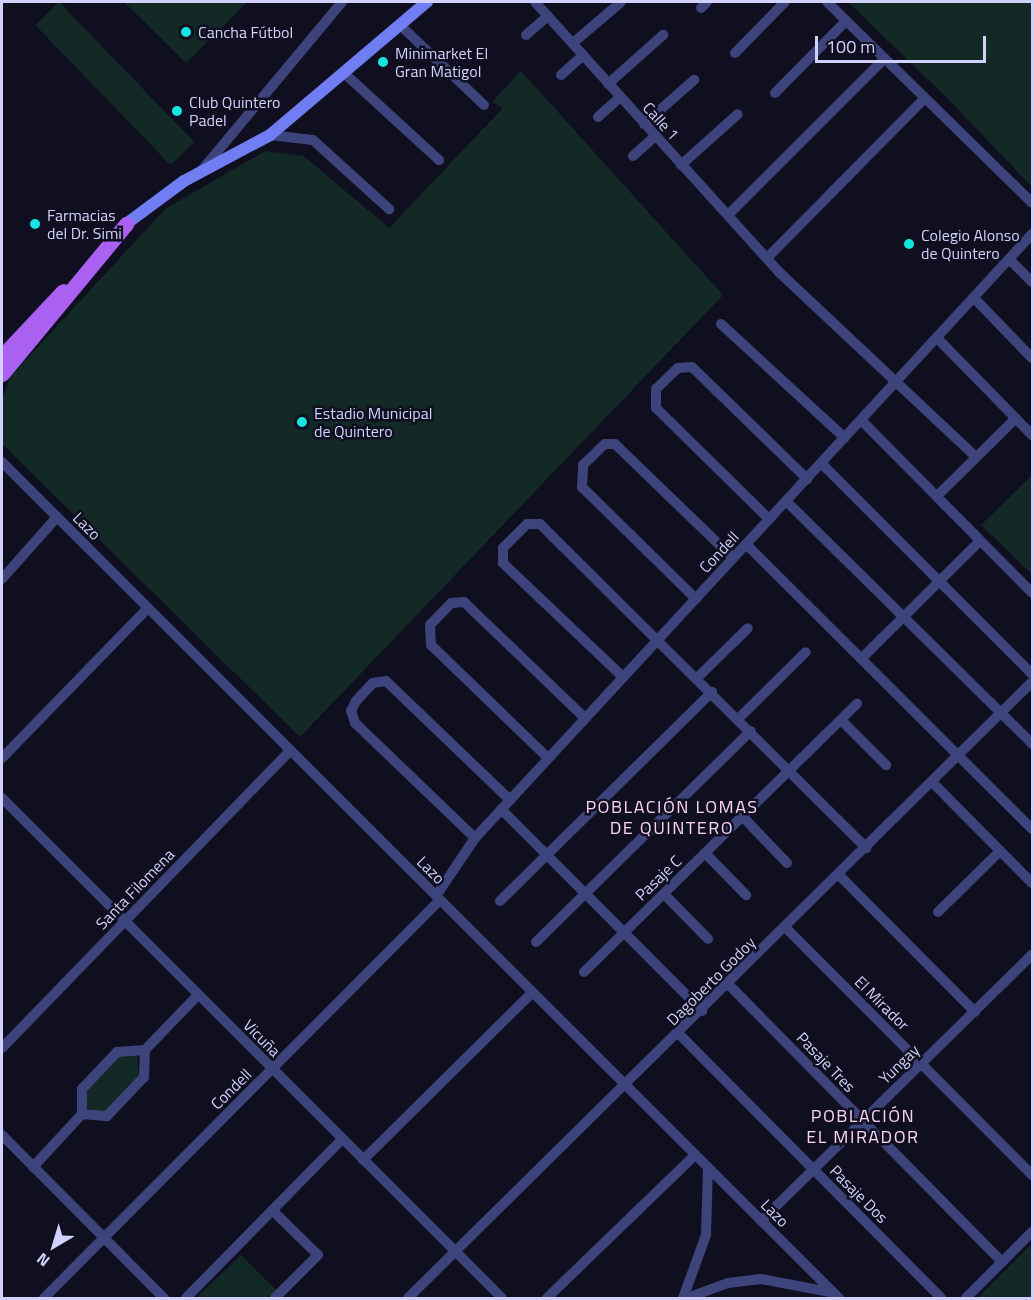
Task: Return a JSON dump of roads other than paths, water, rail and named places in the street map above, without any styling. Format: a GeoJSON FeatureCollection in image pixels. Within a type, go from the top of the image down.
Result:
{"type":"FeatureCollection","features":[{"type":"Feature","properties":{"kind":"main road"},"geometry":{"type":"LineString","coordinates":[[2,374],[5,353],[126,224],[201,171],[270,135],[427,2]]}},
{"type":"Feature","properties":{"kind":"main road"},"geometry":{"type":"LineString","coordinates":[[2,374],[126,224]]}},
{"type":"Feature","properties":{"kind":"street"},"geometry":{"type":"LineString","coordinates":[[201,171],[342,2]]}},
{"type":"Feature","properties":{"kind":"street","name":"Calle 1"},"geometry":{"type":"LineString","coordinates":[[535,2],[681,165],[769,256],[780,273],[898,380],[976,457]]}},
{"type":"Feature","properties":{"kind":"street"},"geometry":{"type":"LineString","coordinates":[[573,43],[621,2]]}},
{"type":"Feature","properties":{"kind":"street"},"geometry":{"type":"LineString","coordinates":[[735,53],[786,2]]}},
{"type":"Feature","properties":{"kind":"street"},"geometry":{"type":"LineString","coordinates":[[827,2],[1032,203]]}},
{"type":"Feature","properties":{"kind":"street"},"geometry":{"type":"LineString","coordinates":[[525,35],[548,16]]}},
{"type":"Feature","properties":{"kind":"street"},"geometry":{"type":"LineString","coordinates":[[775,93],[846,21]]}},
{"type":"Feature","properties":{"kind":"street"},"geometry":{"type":"LineString","coordinates":[[400,25],[484,105]]}},
{"type":"Feature","properties":{"kind":"street"},"geometry":{"type":"LineString","coordinates":[[608,84],[663,35]]}},
{"type":"Feature","properties":{"kind":"street"},"geometry":{"type":"LineString","coordinates":[[561,75],[583,55]]}},
{"type":"Feature","properties":{"kind":"street"},"geometry":{"type":"LineString","coordinates":[[728,215],[884,59]]}},
{"type":"Feature","properties":{"kind":"street"},"geometry":{"type":"LineString","coordinates":[[344,73],[439,160]]}},
{"type":"Feature","properties":{"kind":"street"},"geometry":{"type":"LineString","coordinates":[[644,124],[694,80]]}},
{"type":"Feature","properties":{"kind":"street"},"geometry":{"type":"LineString","coordinates":[[598,117],[620,97]]}},
{"type":"Feature","properties":{"kind":"street"},"geometry":{"type":"LineString","coordinates":[[769,256],[924,99]]}},
{"type":"Feature","properties":{"kind":"street"},"geometry":{"type":"LineString","coordinates":[[681,165],[738,114]]}},
{"type":"Feature","properties":{"kind":"street"},"geometry":{"type":"LineString","coordinates":[[270,135],[313,140],[389,209]]}},
{"type":"Feature","properties":{"kind":"street"},"geometry":{"type":"LineString","coordinates":[[633,156],[655,136]]}},
{"type":"Feature","properties":{"kind":"street","name":"Condell"},"geometry":{"type":"LineString","coordinates":[[44,1299],[438,898],[475,838],[1032,234]]}},
{"type":"Feature","properties":{"kind":"street"},"geometry":{"type":"LineString","coordinates":[[1010,259],[1032,282]]}},
{"type":"Feature","properties":{"kind":"street"},"geometry":{"type":"LineString","coordinates":[[974,298],[1032,358]]}},
{"type":"Feature","properties":{"kind":"street"},"geometry":{"type":"LineString","coordinates":[[722,324],[844,438]]}},
{"type":"Feature","properties":{"kind":"street"},"geometry":{"type":"LineString","coordinates":[[937,338],[1032,435]]}},
{"type":"Feature","properties":{"kind":"street"},"geometry":{"type":"LineString","coordinates":[[769,519],[654,405],[654,392],[675,370],[692,368],[807,479]]}},
{"type":"Feature","properties":{"kind":"street"},"geometry":{"type":"LineString","coordinates":[[937,496],[1016,418]]}},
{"type":"Feature","properties":{"kind":"street"},"geometry":{"type":"LineString","coordinates":[[861,420],[1032,591]]}},
{"type":"Feature","properties":{"kind":"street"},"geometry":{"type":"LineString","coordinates":[[696,599],[582,487],[580,468],[603,446],[615,444],[733,558]]}},
{"type":"Feature","properties":{"kind":"street","name":"Lazo"},"geometry":{"type":"LineString","coordinates":[[2,462],[708,1167],[835,1297]]}},
{"type":"Feature","properties":{"kind":"street"},"geometry":{"type":"LineString","coordinates":[[821,463],[1032,674]]}},
{"type":"Feature","properties":{"kind":"street"},"geometry":{"type":"LineString","coordinates":[[786,501],[1032,744]]}},
{"type":"Feature","properties":{"kind":"street"},"geometry":{"type":"LineString","coordinates":[[2,579],[57,517]]}},
{"type":"Feature","properties":{"kind":"street"},"geometry":{"type":"LineString","coordinates":[[623,677],[503,563],[503,548],[527,524],[540,524],[659,639],[866,848]]}},
{"type":"Feature","properties":{"kind":"street"},"geometry":{"type":"LineString","coordinates":[[862,658],[981,541]]}},
{"type":"Feature","properties":{"kind":"street"},"geometry":{"type":"LineString","coordinates":[[746,544],[1030,823]]}},
{"type":"Feature","properties":{"kind":"street"},"geometry":{"type":"LineString","coordinates":[[548,758],[429,642],[428,628],[449,605],[467,604],[585,718]]}},
{"type":"Feature","properties":{"kind":"street"},"geometry":{"type":"LineString","coordinates":[[2,758],[148,608]]}},
{"type":"Feature","properties":{"kind":"street"},"geometry":{"type":"LineString","coordinates":[[698,678],[748,628]]}},
{"type":"Feature","properties":{"kind":"street"},"geometry":{"type":"LineString","coordinates":[[738,719],[806,652]]}},
{"type":"Feature","properties":{"kind":"street"},"geometry":{"type":"LineString","coordinates":[[475,838],[355,723],[351,711],[356,701],[373,683],[386,681],[510,800]]}},
{"type":"Feature","properties":{"kind":"street","name":"Dagoberto Godoy"},"geometry":{"type":"LineString","coordinates":[[408,1299],[679,1034],[1032,682]]}},
{"type":"Feature","properties":{"kind":"street"},"geometry":{"type":"LineString","coordinates":[[500,901],[712,692]]}},
{"type":"Feature","properties":{"kind":"street","name":"Pasaje C"},"geometry":{"type":"LineString","coordinates":[[584,972],[857,704]]}},
{"type":"Feature","properties":{"kind":"street"},"geometry":{"type":"LineString","coordinates":[[841,720],[886,765]]}},
{"type":"Feature","properties":{"kind":"street"},"geometry":{"type":"LineString","coordinates":[[536,942],[751,732]]}},
{"type":"Feature","properties":{"kind":"street","name":"Santa Filomena"},"geometry":{"type":"LineString","coordinates":[[2,1048],[290,751]]}},
{"type":"Feature","properties":{"kind":"street"},"geometry":{"type":"LineString","coordinates":[[932,782],[1032,883]]}},
{"type":"Feature","properties":{"kind":"street","name":"Vicuña"},"geometry":{"type":"LineString","coordinates":[[2,798],[502,1299]]}},
{"type":"Feature","properties":{"kind":"street"},"geometry":{"type":"LineString","coordinates":[[501,809],[702,1011]]}},
{"type":"Feature","properties":{"kind":"street"},"geometry":{"type":"LineString","coordinates":[[742,816],[787,863]]}},
{"type":"Feature","properties":{"kind":"street"},"geometry":{"type":"LineString","coordinates":[[938,912],[1000,850]]}},
{"type":"Feature","properties":{"kind":"street"},"geometry":{"type":"LineString","coordinates":[[705,853],[746,895]]}},
{"type":"Feature","properties":{"kind":"street"},"geometry":{"type":"LineString","coordinates":[[839,875],[975,1012]]}},
{"type":"Feature","properties":{"kind":"street"},"geometry":{"type":"LineString","coordinates":[[664,894],[708,939]]}},
{"type":"Feature","properties":{"kind":"street","name":"El Mirador"},"geometry":{"type":"LineString","coordinates":[[786,928],[1032,1175]]}},
{"type":"Feature","properties":{"kind":"street","name":"Yungay"},"geometry":{"type":"LineString","coordinates":[[761,1221],[1032,955]]}},
{"type":"Feature","properties":{"kind":"street","name":"Pasaje Tres"},"geometry":{"type":"LineString","coordinates":[[729,984],[1002,1262]]}},
{"type":"Feature","properties":{"kind":"street"},"geometry":{"type":"LineString","coordinates":[[363,1160],[532,993]]}},
{"type":"Feature","properties":{"kind":"street"},"geometry":{"type":"LineString","coordinates":[[82,1114],[107,1116],[144,1077],[145,1050],[198,995]]}},
{"type":"Feature","properties":{"kind":"street","name":"Pasaje Dos"},"geometry":{"type":"LineString","coordinates":[[679,1034],[941,1299]]}},
{"type":"Feature","properties":{"kind":"street"},"geometry":{"type":"LineString","coordinates":[[33,1167],[82,1114],[82,1089],[117,1052],[145,1050]]}},
{"type":"Feature","properties":{"kind":"street"},"geometry":{"type":"LineString","coordinates":[[2,1135],[164,1299]]}},
{"type":"Feature","properties":{"kind":"street"},"geometry":{"type":"LineString","coordinates":[[186,1299],[342,1139]]}},
{"type":"Feature","properties":{"kind":"street"},"geometry":{"type":"LineString","coordinates":[[547,1299],[695,1155]]}},
{"type":"Feature","properties":{"kind":"street"},"geometry":{"type":"LineString","coordinates":[[685,1299],[706,1235],[708,1167]]}},
{"type":"Feature","properties":{"kind":"street"},"geometry":{"type":"LineString","coordinates":[[272,1210],[318,1255],[275,1299]]}},
{"type":"Feature","properties":{"kind":"street"},"geometry":{"type":"LineString","coordinates":[[966,1299],[1032,1232]]}},
{"type":"Feature","properties":{"kind":"street"},"geometry":{"type":"LineString","coordinates":[[685,1299],[728,1283],[761,1278],[791,1281],[835,1297]]}},
{"type":"Feature","properties":{"kind":"place","name":"Cancha Fútbol"},"geometry":{"type":"Point","coordinates":[186,32]}},
{"type":"Feature","properties":{"kind":"place","name":"Minimarket El Gran Matigol"},"geometry":{"type":"Point","coordinates":[383,62]}},
{"type":"Feature","properties":{"kind":"place","name":"Club Quintero Padel"},"geometry":{"type":"Point","coordinates":[177,111]}},
{"type":"Feature","properties":{"kind":"place","name":"Farmacias del Dr. Simi"},"geometry":{"type":"Point","coordinates":[35,224]}},
{"type":"Feature","properties":{"kind":"place","name":"Colegio Alonso de Quintero"},"geometry":{"type":"Point","coordinates":[909,244]}},
{"type":"Feature","properties":{"kind":"place","name":"Estadio Municipal de Quintero"},"geometry":{"type":"Point","coordinates":[302,422]}},
{"type":"Feature","properties":{"kind":"district","name":"POBLACIÓN LOMAS DE QUINTERO"},"geometry":{"type":"Point","coordinates":[672,818]}},
{"type":"Feature","properties":{"kind":"district","name":"POBLACIÓN EL MIRADOR"},"geometry":{"type":"Point","coordinates":[863,1127]}}]}
